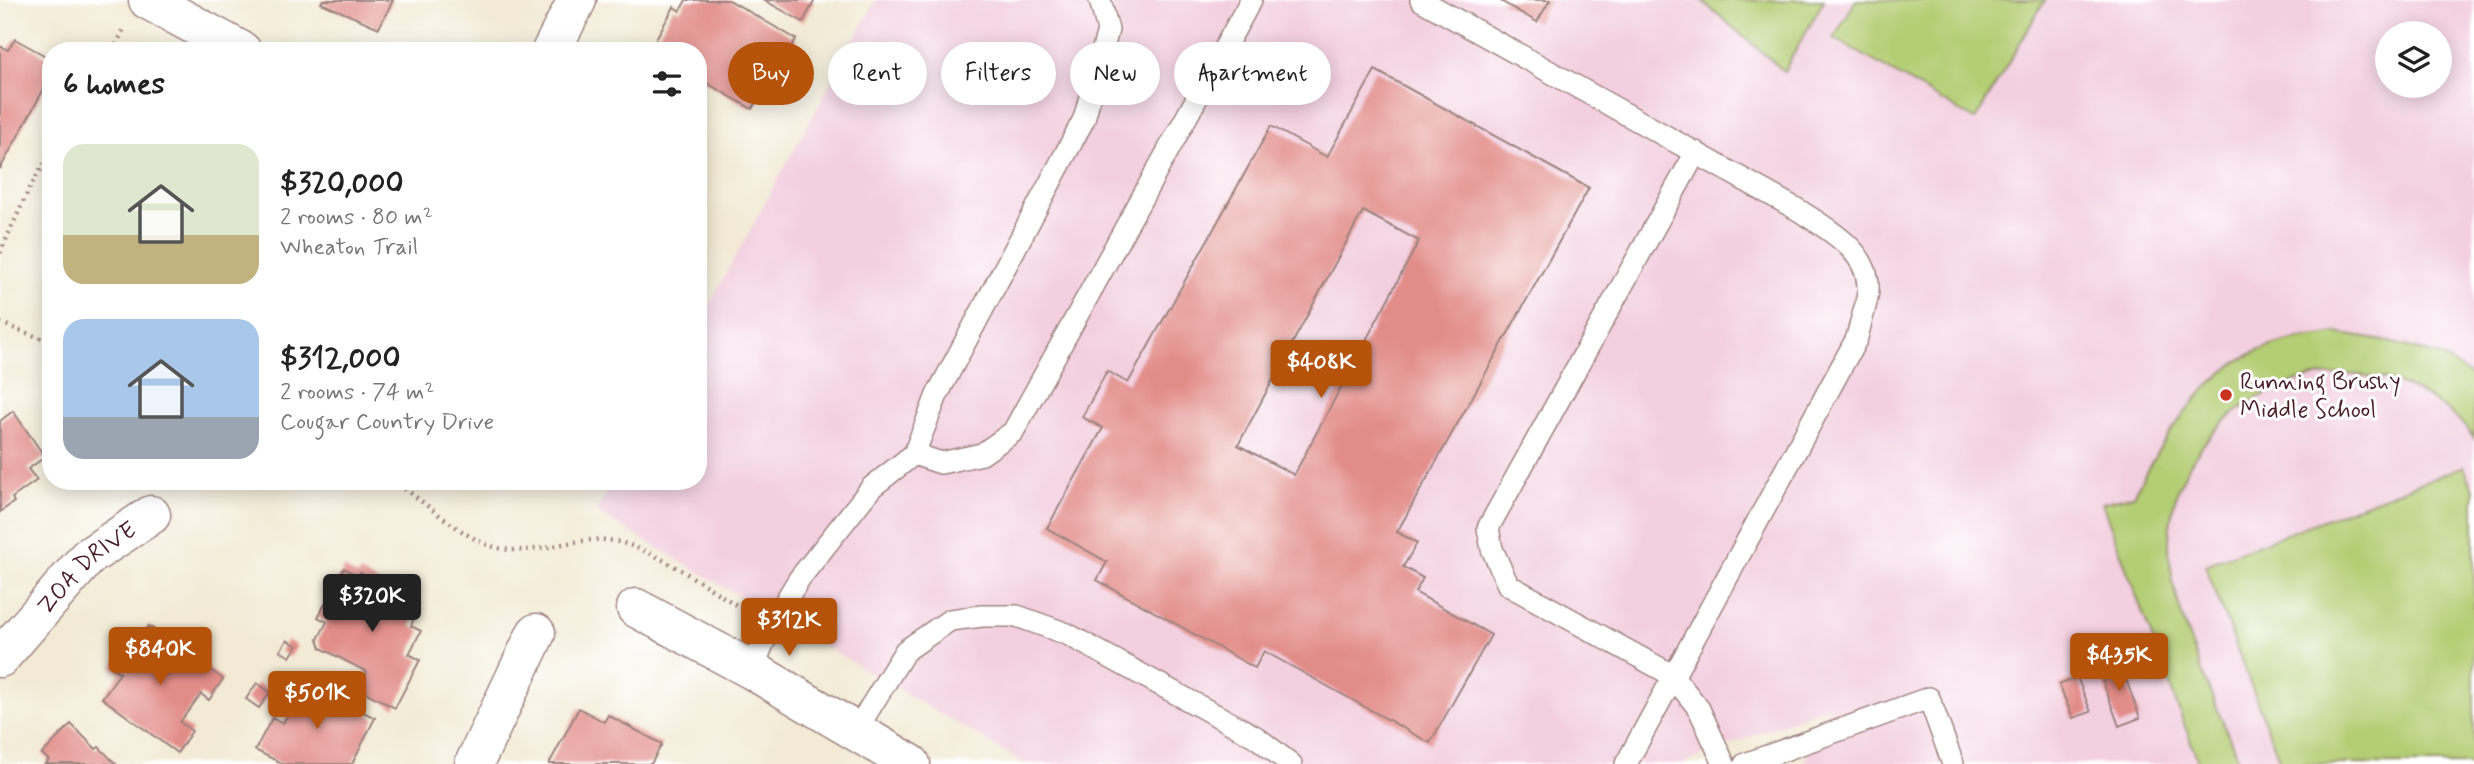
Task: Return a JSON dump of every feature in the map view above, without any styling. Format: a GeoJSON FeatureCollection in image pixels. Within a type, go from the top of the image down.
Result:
{"type":"FeatureCollection","features":[{"type":"Feature","properties":{"kind":"street"},"geometry":{"type":"LineString","coordinates":[[556,42],[577,0]]}},
{"type":"Feature","properties":{"kind":"street"},"geometry":{"type":"LineString","coordinates":[[139,10],[219,42]]}},
{"type":"Feature","properties":{"kind":"street","name":"ZOA DRIVE"},"geometry":{"type":"LineString","coordinates":[[0,658],[89,557],[151,515]]}},
{"type":"Feature","properties":{"kind":"street"},"geometry":{"type":"LineString","coordinates":[[636,608],[752,670],[911,764]]}},
{"type":"Feature","properties":{"kind":"street"},"geometry":{"type":"LineString","coordinates":[[474,764],[536,633]]}},
{"type":"Feature","properties":{"kind":"lane"},"geometry":{"type":"LineString","coordinates":[[752,670],[771,625],[799,579],[872,487],[914,454],[937,395],[1084,119],[1108,30],[1100,0]]}},
{"type":"Feature","properties":{"kind":"lane"},"geometry":{"type":"LineString","coordinates":[[914,454],[941,463],[982,454],[1013,432],[1251,0]]}},
{"type":"Feature","properties":{"kind":"lane"},"geometry":{"type":"LineString","coordinates":[[1421,0],[1800,211],[1841,239],[1859,257],[1868,288],[1857,338],[1626,764]]}},
{"type":"Feature","properties":{"kind":"lane"},"geometry":{"type":"LineString","coordinates":[[1696,152],[1488,528],[1492,549],[1508,585],[1672,676],[1699,709],[1724,764]]}},
{"type":"Feature","properties":{"kind":"lane"},"geometry":{"type":"LineString","coordinates":[[855,732],[905,651],[950,620],[982,615],[1017,615],[1067,634],[1256,737],[1291,764]]}},
{"type":"Feature","properties":{"kind":"lane"},"geometry":{"type":"LineString","coordinates":[[1745,764],[1929,698],[1953,764]]}},
{"type":"Feature","properties":{"kind":"path"},"geometry":{"type":"LineString","coordinates":[[119,42],[139,10]]}},
{"type":"Feature","properties":{"kind":"path"},"geometry":{"type":"LineString","coordinates":[[0,253],[30,187],[42,168]]}},
{"type":"Feature","properties":{"kind":"path"},"geometry":{"type":"LineString","coordinates":[[0,323],[42,339]]}},
{"type":"Feature","properties":{"kind":"path"},"geometry":{"type":"LineString","coordinates":[[406,490],[488,545],[513,552],[544,550],[586,540],[622,543],[647,553],[740,607]]}},
{"type":"Feature","properties":{"kind":"shaded area"},"geometry":{"type":"Polygon","coordinates":[[[876,0],[2474,0],[2474,764],[1803,764],[1831,705],[1682,764],[1026,764],[596,512],[608,490],[707,490],[707,309],[828,88],[828,105],[927,105],[927,42],[853,42],[876,0]]]}},
{"type":"Feature","properties":{"kind":"green space"},"geometry":{"type":"Polygon","coordinates":[[[1701,0],[1824,0],[1784,71],[1701,0]]]}},
{"type":"Feature","properties":{"kind":"green space"},"geometry":{"type":"Polygon","coordinates":[[[1856,0],[2045,0],[1975,120],[1834,38],[1856,0]]]}},
{"type":"Feature","properties":{"kind":"green space"},"geometry":{"type":"Polygon","coordinates":[[[2336,333],[2390,342],[2440,356],[2474,377],[2474,438],[2453,415],[2427,397],[2385,379],[2341,375],[2298,381],[2258,398],[2223,424],[2195,457],[2176,497],[2169,542],[2171,568],[2176,595],[2195,654],[2240,764],[2199,764],[2102,503],[2134,495],[2156,455],[2185,412],[2220,375],[2238,361],[2277,344],[2336,333]]]}},
{"type":"Feature","properties":{"kind":"green space"},"geometry":{"type":"Polygon","coordinates":[[[2464,466],[2474,492],[2474,764],[2281,764],[2205,565],[2464,466]]]}},
{"type":"Feature","properties":{"kind":"building"},"geometry":{"type":"Polygon","coordinates":[[[323,0],[393,0],[379,28],[321,3],[323,0]]]}},
{"type":"Feature","properties":{"kind":"building"},"geometry":{"type":"Polygon","coordinates":[[[686,0],[729,0],[796,39],[794,42],[728,42],[728,95],[707,83],[707,42],[654,42],[674,7],[680,11],[686,0]]]}},
{"type":"Feature","properties":{"kind":"building"},"geometry":{"type":"Polygon","coordinates":[[[764,0],[815,0],[803,22],[764,0]]]}},
{"type":"Feature","properties":{"kind":"building"},"geometry":{"type":"Polygon","coordinates":[[[1499,0],[1550,0],[1537,22],[1499,0]]]}},
{"type":"Feature","properties":{"kind":"building"},"geometry":{"type":"Polygon","coordinates":[[[15,39],[42,54],[42,92],[0,169],[0,46],[8,50],[15,39]]]}},
{"type":"Feature","properties":{"kind":"building"},"geometry":{"type":"Polygon","coordinates":[[[1375,70],[1589,188],[1397,532],[1417,543],[1403,567],[1423,578],[1415,592],[1491,635],[1430,743],[1264,651],[1255,668],[1097,580],[1107,562],[1047,528],[1103,428],[1082,417],[1107,371],[1128,383],[1271,126],[1327,157],[1375,70]],[[1363,211],[1238,445],[1294,475],[1419,241],[1363,211]]]}},
{"type":"Feature","properties":{"kind":"building"},"geometry":{"type":"Polygon","coordinates":[[[13,411],[42,453],[42,459],[28,469],[37,480],[12,498],[14,502],[0,512],[0,421],[13,411]]]}},
{"type":"Feature","properties":{"kind":"building"},"geometry":{"type":"Polygon","coordinates":[[[344,568],[358,576],[360,572],[419,604],[411,626],[421,631],[409,654],[420,660],[395,708],[359,689],[367,672],[321,648],[318,639],[327,622],[318,617],[344,568]]]}},
{"type":"Feature","properties":{"kind":"building"},"geometry":{"type":"Polygon","coordinates":[[[149,626],[223,679],[209,700],[201,694],[180,722],[192,731],[177,753],[102,698],[120,673],[112,667],[133,637],[138,641],[149,626]]]}},
{"type":"Feature","properties":{"kind":"building"},"geometry":{"type":"Polygon","coordinates":[[[287,640],[297,646],[290,657],[280,651],[287,640]]]}},
{"type":"Feature","properties":{"kind":"building"},"geometry":{"type":"Polygon","coordinates":[[[2119,660],[2140,718],[2119,726],[2098,668],[2119,660]]]}},
{"type":"Feature","properties":{"kind":"building"},"geometry":{"type":"Polygon","coordinates":[[[2077,677],[2091,712],[2073,718],[2059,685],[2077,677]]]}},
{"type":"Feature","properties":{"kind":"building"},"geometry":{"type":"Polygon","coordinates":[[[257,683],[270,692],[259,708],[246,699],[257,683]]]}},
{"type":"Feature","properties":{"kind":"building"},"geometry":{"type":"Polygon","coordinates":[[[308,683],[375,718],[352,764],[283,764],[255,750],[272,718],[283,723],[308,683]]]}},
{"type":"Feature","properties":{"kind":"building"},"geometry":{"type":"Polygon","coordinates":[[[579,708],[604,722],[608,715],[662,744],[651,764],[549,764],[579,708]]]}},
{"type":"Feature","properties":{"kind":"building"},"geometry":{"type":"Polygon","coordinates":[[[71,724],[116,764],[45,764],[49,760],[42,754],[71,724]]]}},
{"type":"Feature","properties":{"kind":"place","name":"Running Brushy Middle School"},"geometry":{"type":"Point","coordinates":[2226,395]}}]}
